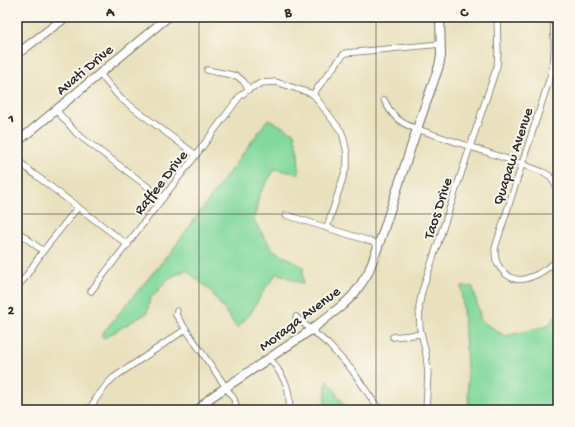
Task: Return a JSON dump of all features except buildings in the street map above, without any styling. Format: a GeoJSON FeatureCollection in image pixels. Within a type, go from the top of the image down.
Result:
{"type":"FeatureCollection","features":[{"type":"Feature","properties":{"kind":"main road"},"geometry":{"type":"LineString","coordinates":[[17,54],[66,17]]}},
{"type":"Feature","properties":{"kind":"main road","name":"Avati Drive"},"geometry":{"type":"LineString","coordinates":[[17,141],[168,17]]}},
{"type":"Feature","properties":{"kind":"main road","name":"Moraga Avenue"},"geometry":{"type":"LineString","coordinates":[[198,410],[210,398],[311,330],[344,304],[358,289],[368,273],[439,66],[441,56],[440,17]]}},
{"type":"Feature","properties":{"kind":"street","name":"Taos Drive"},"geometry":{"type":"LineString","coordinates":[[426,410],[428,373],[426,354],[420,328],[419,307],[422,291],[497,66],[497,17]]}},
{"type":"Feature","properties":{"kind":"street","name":"Quapaw Avenue"},"geometry":{"type":"LineString","coordinates":[[553,17],[554,65],[495,248],[496,259],[502,270],[511,278],[517,280],[529,279],[551,267],[558,259]]}},
{"type":"Feature","properties":{"kind":"street"},"geometry":{"type":"LineString","coordinates":[[313,94],[338,60],[345,53],[441,44]]}},
{"type":"Feature","properties":{"kind":"street"},"geometry":{"type":"LineString","coordinates":[[208,70],[237,76],[244,81],[249,89],[261,83],[276,82],[313,94],[341,131],[347,154],[347,165],[328,228]]}},
{"type":"Feature","properties":{"kind":"street"},"geometry":{"type":"LineString","coordinates":[[100,74],[120,98],[196,155]]}},
{"type":"Feature","properties":{"kind":"street","name":"Raffee Drive"},"geometry":{"type":"LineString","coordinates":[[92,291],[240,96],[249,89]]}},
{"type":"Feature","properties":{"kind":"street"},"geometry":{"type":"LineString","coordinates":[[384,100],[390,112],[405,124],[543,172],[550,176],[558,192]]}},
{"type":"Feature","properties":{"kind":"street"},"geometry":{"type":"LineString","coordinates":[[56,110],[77,134],[163,198]]}},
{"type":"Feature","properties":{"kind":"street"},"geometry":{"type":"LineString","coordinates":[[17,159],[30,171],[128,245]]}},
{"type":"Feature","properties":{"kind":"street"},"geometry":{"type":"LineString","coordinates":[[17,287],[78,207]]}},
{"type":"Feature","properties":{"kind":"street"},"geometry":{"type":"LineString","coordinates":[[286,215],[378,244]]}},
{"type":"Feature","properties":{"kind":"street"},"geometry":{"type":"LineString","coordinates":[[17,231],[43,251]]}},
{"type":"Feature","properties":{"kind":"street"},"geometry":{"type":"LineString","coordinates":[[177,311],[176,315],[234,399],[238,410]]}},
{"type":"Feature","properties":{"kind":"street"},"geometry":{"type":"LineString","coordinates":[[296,317],[328,344],[352,370],[381,410]]}},
{"type":"Feature","properties":{"kind":"street"},"geometry":{"type":"LineString","coordinates":[[89,410],[104,387],[114,378],[186,329]]}},
{"type":"Feature","properties":{"kind":"street"},"geometry":{"type":"LineString","coordinates":[[393,337],[421,334]]}},
{"type":"Feature","properties":{"kind":"street"},"geometry":{"type":"LineString","coordinates":[[270,358],[284,379],[290,400],[289,410]]}},
{"type":"Feature","properties":{"kind":"green space"},"geometry":{"type":"Polygon","coordinates":[[[268,119],[294,133],[298,151],[299,174],[275,169],[259,195],[254,221],[272,249],[303,267],[303,284],[277,273],[266,287],[249,316],[237,328],[210,290],[186,270],[169,278],[150,299],[147,313],[104,338],[101,335],[173,249],[268,119]]]}},
{"type":"Feature","properties":{"kind":"green space"},"geometry":{"type":"Polygon","coordinates":[[[461,286],[473,287],[481,321],[505,336],[548,326],[558,312],[558,410],[469,410],[461,286]]]}},
{"type":"Feature","properties":{"kind":"green space"},"geometry":{"type":"Polygon","coordinates":[[[327,379],[347,410],[324,410],[327,379]]]}}]}
